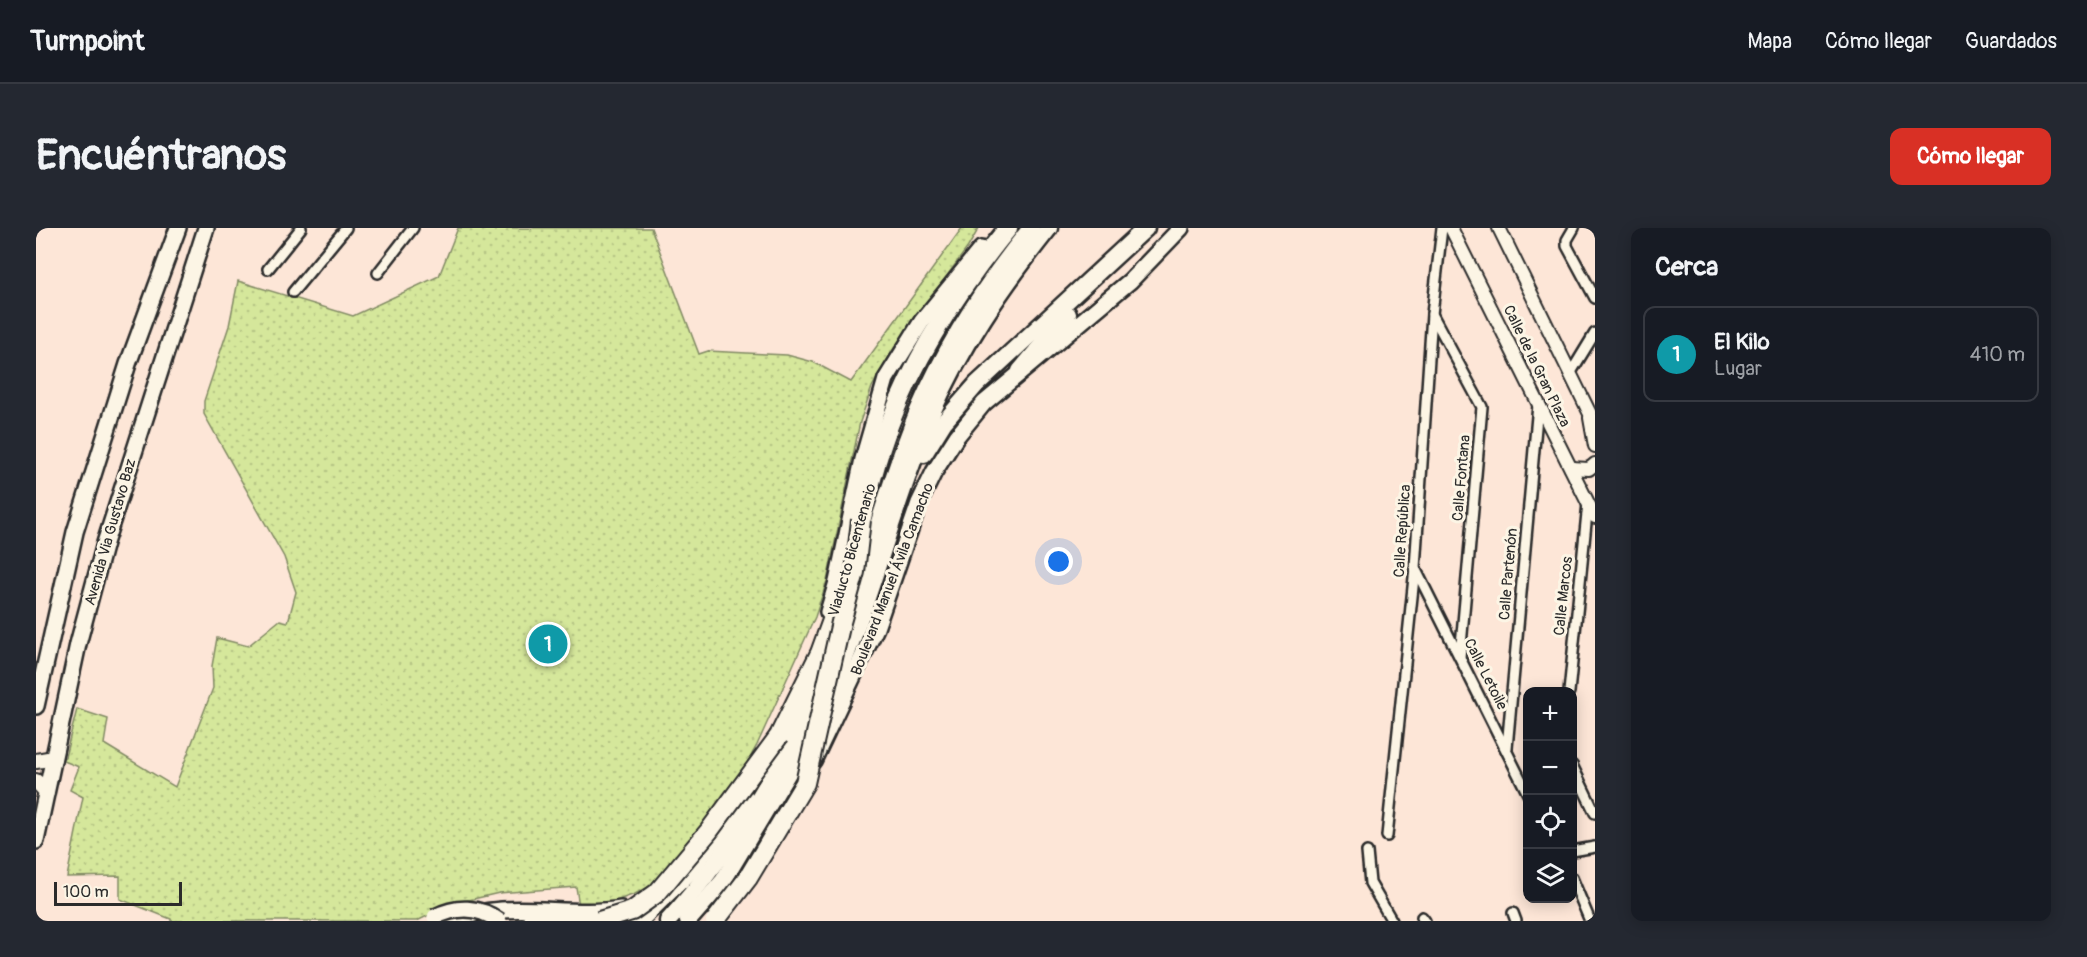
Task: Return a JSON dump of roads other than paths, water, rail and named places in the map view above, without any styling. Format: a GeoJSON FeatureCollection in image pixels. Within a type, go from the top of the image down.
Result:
{"type":"FeatureCollection","features":[{"type":"Feature","properties":{"kind":"highway","name":"Viaducto Bicentenario"},"geometry":{"type":"LineString","coordinates":[[638,921],[672,890],[706,850],[742,801],[780,736],[831,626],[846,583],[861,520],[890,423],[915,366],[945,315],[991,250],[1000,228]]}},
{"type":"Feature","properties":{"kind":"highway","name":"Boulevard Manuel Ávila Camacho"},"geometry":{"type":"LineString","coordinates":[[668,921],[711,873],[767,788],[794,739],[850,616],[918,412],[940,366],[980,297],[1031,228]]}},
{"type":"Feature","properties":{"kind":"highway","name":"Boulevard Manuel Ávila Camacho"},"geometry":{"type":"LineString","coordinates":[[688,921],[723,881],[807,744],[839,675],[929,420],[961,355],[1011,275],[1049,228]]}},
{"type":"Feature","properties":{"kind":"highway"},"geometry":{"type":"LineString","coordinates":[[907,481],[960,401],[1146,229]]}},
{"type":"Feature","properties":{"kind":"highway"},"geometry":{"type":"LineString","coordinates":[[1020,371],[1058,324],[1115,268],[1146,229]]}},
{"type":"Feature","properties":{"kind":"highway"},"geometry":{"type":"LineString","coordinates":[[716,921],[748,878],[805,783],[841,622],[855,572],[861,520]]}},
{"type":"Feature","properties":{"kind":"highway"},"geometry":{"type":"LineString","coordinates":[[599,921],[632,911],[657,893],[709,831],[780,736]]}},
{"type":"Feature","properties":{"kind":"highway"},"geometry":{"type":"LineString","coordinates":[[532,921],[584,921]]}},
{"type":"Feature","properties":{"kind":"main road","name":"Avenida Via Gustavo Baz"},"geometry":{"type":"LineString","coordinates":[[36,706],[75,532],[128,364],[178,228]]}},
{"type":"Feature","properties":{"kind":"main road","name":"Avenida Via Gustavo Baz"},"geometry":{"type":"LineString","coordinates":[[36,841],[78,644],[105,543],[206,228]]}},
{"type":"Feature","properties":{"kind":"main road"},"geometry":{"type":"LineString","coordinates":[[633,921],[694,857],[759,764],[822,630],[837,582],[863,459],[886,379],[922,321],[1000,228]]}},
{"type":"Feature","properties":{"kind":"main road","name":"Boulevard Manuel Ávila Camacho"},"geometry":{"type":"LineString","coordinates":[[705,921],[733,886],[820,749],[876,628],[919,503],[934,472],[957,436],[984,404],[1020,371],[1130,281],[1181,228]]}},
{"type":"Feature","properties":{"kind":"main road"},"geometry":{"type":"LineString","coordinates":[[36,761],[54,758]]}},
{"type":"Feature","properties":{"kind":"main road"},"geometry":{"type":"LineString","coordinates":[[36,781],[47,793]]}},
{"type":"Feature","properties":{"kind":"main road"},"geometry":{"type":"LineString","coordinates":[[453,921],[476,913],[499,910],[608,911],[629,908],[658,897]]}},
{"type":"Feature","properties":{"kind":"main road"},"geometry":{"type":"LineString","coordinates":[[430,919],[450,910],[467,908],[483,912],[499,921]]}},
{"type":"Feature","properties":{"kind":"street"},"geometry":{"type":"LineString","coordinates":[[268,269],[301,228]]}},
{"type":"Feature","properties":{"kind":"street"},"geometry":{"type":"LineString","coordinates":[[293,292],[346,228]]}},
{"type":"Feature","properties":{"kind":"street"},"geometry":{"type":"LineString","coordinates":[[378,273],[413,228]]}},
{"type":"Feature","properties":{"kind":"street","name":"Calle República"},"geometry":{"type":"LineString","coordinates":[[1388,836],[1415,568],[1432,314],[1442,228]]}},
{"type":"Feature","properties":{"kind":"street","name":"Calle de la Gran Plaza"},"geometry":{"type":"LineString","coordinates":[[1452,228],[1595,517]]}},
{"type":"Feature","properties":{"kind":"street"},"geometry":{"type":"LineString","coordinates":[[1574,228],[1567,246],[1595,297]]}},
{"type":"Feature","properties":{"kind":"street","name":"Calle de la Gran Plaza"},"geometry":{"type":"LineString","coordinates":[[1505,232],[1592,419],[1595,446]]}},
{"type":"Feature","properties":{"kind":"street","name":"Calle Fontana"},"geometry":{"type":"LineString","coordinates":[[1432,314],[1482,407],[1460,657]]}},
{"type":"Feature","properties":{"kind":"street"},"geometry":{"type":"LineString","coordinates":[[1570,374],[1595,333]]}},
{"type":"Feature","properties":{"kind":"street","name":"Calle Partenón"},"geometry":{"type":"LineString","coordinates":[[1507,748],[1539,403]]}},
{"type":"Feature","properties":{"kind":"street"},"geometry":{"type":"LineString","coordinates":[[1571,468],[1589,469],[1595,464]]}},
{"type":"Feature","properties":{"kind":"street","name":"Calle Marcos"},"geometry":{"type":"LineString","coordinates":[[1570,687],[1588,503]]}},
{"type":"Feature","properties":{"kind":"street","name":"Calle Letoile"},"geometry":{"type":"LineString","coordinates":[[1415,568],[1507,748],[1523,785]]}},
{"type":"Feature","properties":{"kind":"street"},"geometry":{"type":"LineString","coordinates":[[1577,775],[1595,813]]}},
{"type":"Feature","properties":{"kind":"street"},"geometry":{"type":"LineString","coordinates":[[1577,850],[1595,846]]}},
{"type":"Feature","properties":{"kind":"street"},"geometry":{"type":"LineString","coordinates":[[1367,852],[1370,883],[1392,921]]}},
{"type":"Feature","properties":{"kind":"street"},"geometry":{"type":"LineString","coordinates":[[1577,890],[1590,921]]}},
{"type":"Feature","properties":{"kind":"place","name":"El Kilo"},"geometry":{"type":"Point","coordinates":[548,644]}}]}
